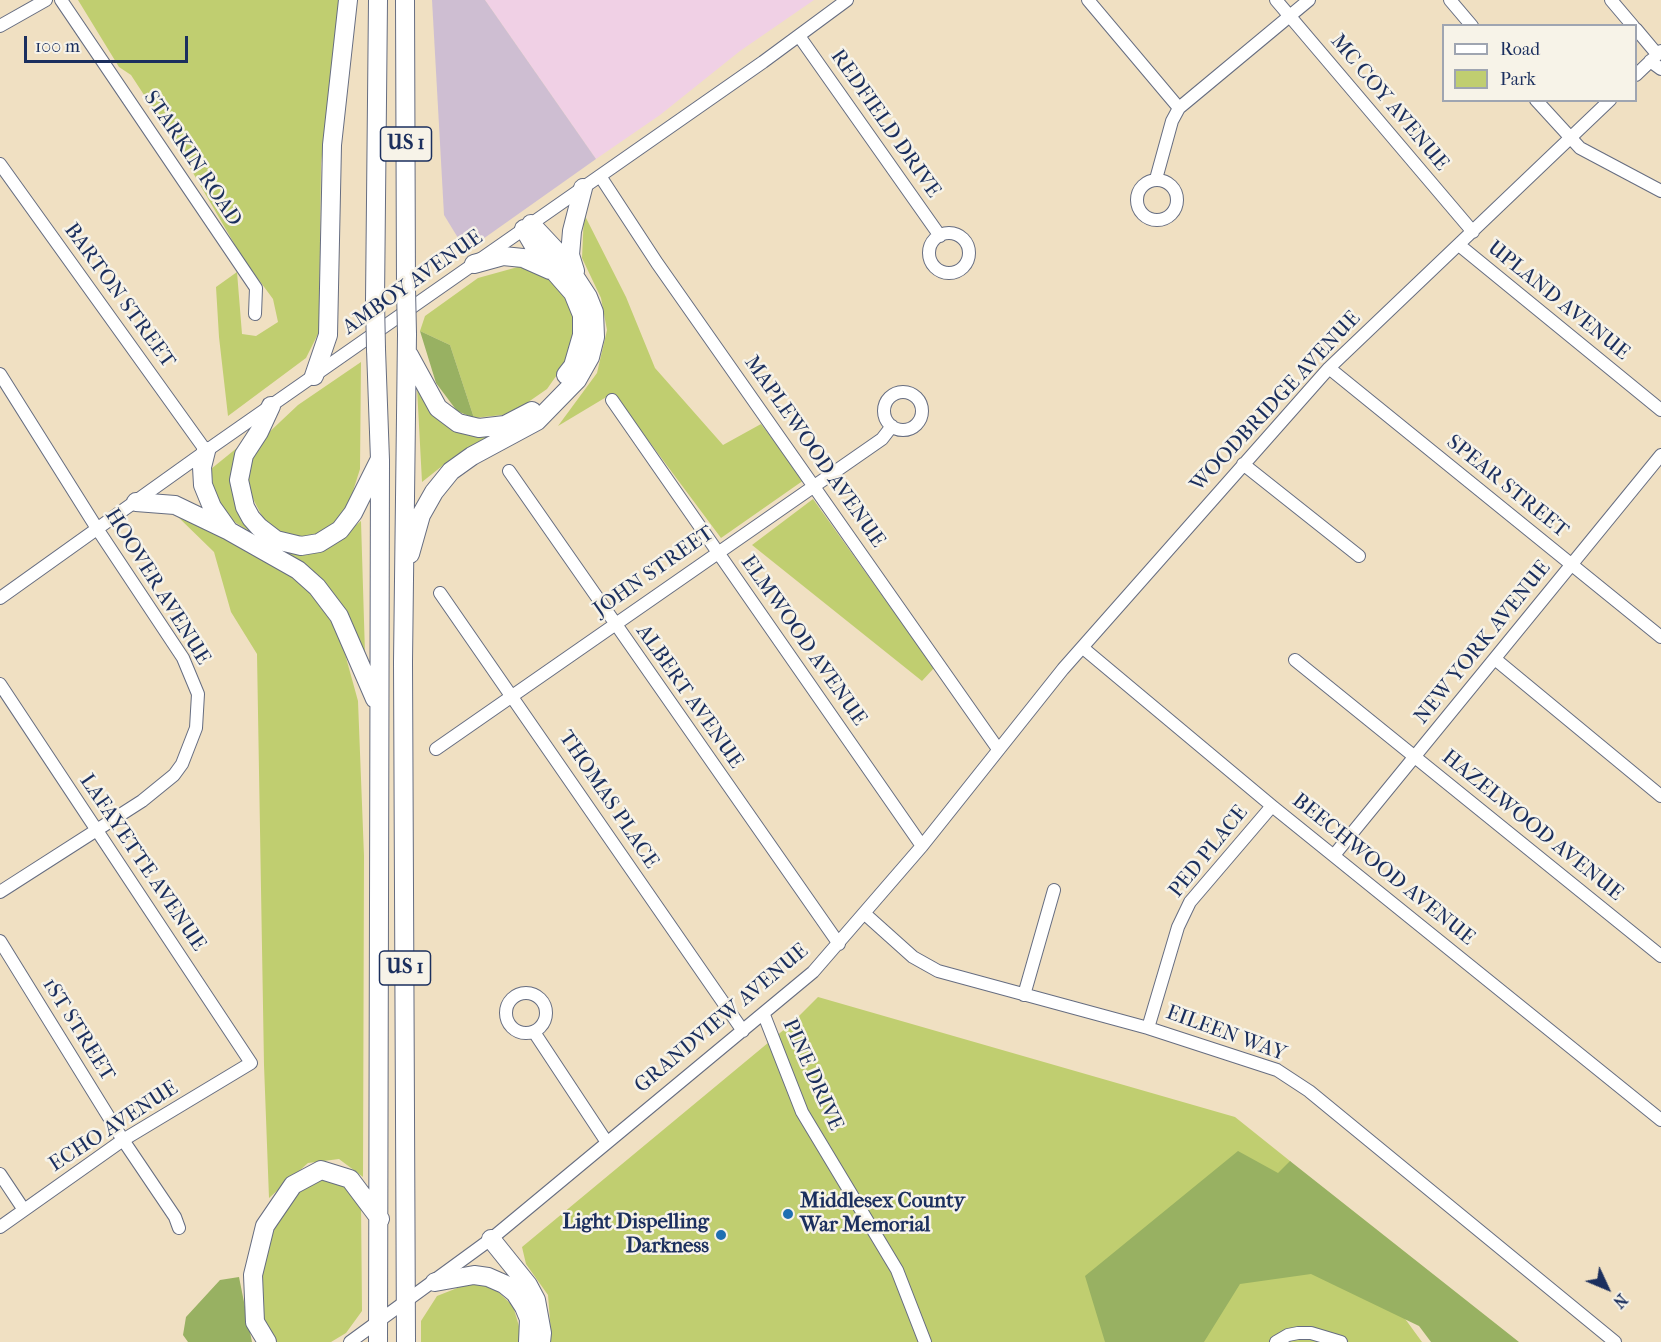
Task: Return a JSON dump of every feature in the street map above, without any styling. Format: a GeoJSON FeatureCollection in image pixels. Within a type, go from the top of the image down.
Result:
{"type":"FeatureCollection","features":[{"type":"Feature","properties":{"kind":"highway"},"geometry":{"type":"LineString","coordinates":[[314,376],[328,335],[332,145],[348,0]]}},
{"type":"Feature","properties":{"kind":"highway","name":"US 1"},"geometry":{"type":"LineString","coordinates":[[378,0],[375,301],[380,460],[378,1342]]}},
{"type":"Feature","properties":{"kind":"highway","name":"US 1"},"geometry":{"type":"LineString","coordinates":[[405,0],[406,1342]]}},
{"type":"Feature","properties":{"kind":"highway"},"geometry":{"type":"LineString","coordinates":[[404,573],[421,515],[434,492],[451,471],[471,456],[537,421],[577,380],[590,357],[595,337],[594,312],[570,255],[576,207],[583,188]]}},
{"type":"Feature","properties":{"kind":"highway"},"geometry":{"type":"LineString","coordinates":[[527,227],[555,248],[579,281]]}},
{"type":"Feature","properties":{"kind":"highway"},"geometry":{"type":"LineString","coordinates":[[407,341],[424,386],[438,408],[458,423],[479,428],[505,425],[532,412],[573,366],[582,335],[582,315],[573,293],[538,253],[527,227]]}},
{"type":"Feature","properties":{"kind":"highway"},"geometry":{"type":"LineString","coordinates":[[474,264],[503,256],[523,258],[556,272]]}},
{"type":"Feature","properties":{"kind":"highway"},"geometry":{"type":"LineString","coordinates":[[271,406],[260,432],[244,455],[239,480],[245,507],[251,518],[259,528],[276,540],[302,546],[319,543],[335,534],[353,513],[380,460]]}},
{"type":"Feature","properties":{"kind":"highway"},"geometry":{"type":"LineString","coordinates":[[206,451],[202,467],[203,485],[212,507],[229,531]]}},
{"type":"Feature","properties":{"kind":"highway"},"geometry":{"type":"LineString","coordinates":[[136,502],[175,505],[229,531],[298,570],[317,587],[339,616],[378,706]]}},
{"type":"Feature","properties":{"kind":"highway"},"geometry":{"type":"LineString","coordinates":[[267,1342],[255,1322],[253,1275],[265,1226],[293,1185],[321,1170],[350,1179],[380,1219]]}},
{"type":"Feature","properties":{"kind":"highway"},"geometry":{"type":"LineString","coordinates":[[491,1239],[524,1280],[536,1300],[542,1333],[541,1342]]}},
{"type":"Feature","properties":{"kind":"highway"},"geometry":{"type":"LineString","coordinates":[[435,1282],[474,1275],[488,1276],[504,1284],[515,1293],[529,1319],[528,1342]]}},
{"type":"Feature","properties":{"kind":"street"},"geometry":{"type":"LineString","coordinates":[[0,26],[46,0]]}},
{"type":"Feature","properties":{"kind":"street","name":"STARKIN ROAD"},"geometry":{"type":"LineString","coordinates":[[61,0],[256,288],[255,314]]}},
{"type":"Feature","properties":{"kind":"street","name":"AMBOY AVENUE"},"geometry":{"type":"LineString","coordinates":[[0,598],[847,0]]}},
{"type":"Feature","properties":{"kind":"street"},"geometry":{"type":"LineString","coordinates":[[1088,0],[1179,108]]}},
{"type":"Feature","properties":{"kind":"street","name":"MC COY AVENUE"},"geometry":{"type":"LineString","coordinates":[[1276,0],[1473,232]]}},
{"type":"Feature","properties":{"kind":"street"},"geometry":{"type":"LineString","coordinates":[[1156,180],[1172,121],[1179,108],[1309,0]]}},
{"type":"Feature","properties":{"kind":"street"},"geometry":{"type":"LineString","coordinates":[[1450,0],[1470,24]]}},
{"type":"Feature","properties":{"kind":"street"},"geometry":{"type":"LineString","coordinates":[[1611,0],[1630,24]]}},
{"type":"Feature","properties":{"kind":"street"},"geometry":{"type":"LineString","coordinates":[[1637,31],[1656,55],[1661,69]]}},
{"type":"Feature","properties":{"kind":"street","name":"REDFIELD DRIVE"},"geometry":{"type":"LineString","coordinates":[[799,36],[940,236]]}},
{"type":"Feature","properties":{"kind":"street"},"geometry":{"type":"LineString","coordinates":[[1637,73],[1656,55]]}},
{"type":"Feature","properties":{"kind":"street"},"geometry":{"type":"LineString","coordinates":[[1538,102],[1570,140],[1580,148],[1661,191]]}},
{"type":"Feature","properties":{"kind":"street","name":"WOODBRIDGE AVENUE"},"geometry":{"type":"LineString","coordinates":[[1063,669],[1329,368],[1608,102]]}},
{"type":"Feature","properties":{"kind":"street","name":"BARTON STREET"},"geometry":{"type":"LineString","coordinates":[[0,164],[206,451]]}},
{"type":"Feature","properties":{"kind":"street","name":"MAPLEWOOD AVENUE"},"geometry":{"type":"LineString","coordinates":[[600,176],[657,263],[998,749]]}},
{"type":"Feature","properties":{"kind":"street","name":"UPLAND AVENUE"},"geometry":{"type":"LineString","coordinates":[[1459,245],[1661,410]]}},
{"type":"Feature","properties":{"kind":"street","name":"SPEAR STREET"},"geometry":{"type":"LineString","coordinates":[[1329,368],[1661,637]]}},
{"type":"Feature","properties":{"kind":"street","name":"HOOVER AVENUE"},"geometry":{"type":"LineString","coordinates":[[0,374],[98,530],[183,658],[198,694],[196,728],[182,764],[174,775],[142,801],[0,892]]}},
{"type":"Feature","properties":{"kind":"street","name":"ELMWOOD AVENUE"},"geometry":{"type":"LineString","coordinates":[[612,400],[922,846]]}},
{"type":"Feature","properties":{"kind":"street","name":"JOHN STREET"},"geometry":{"type":"LineString","coordinates":[[436,748],[882,439],[892,426]]}},
{"type":"Feature","properties":{"kind":"street","name":"NEW YORK AVENUE"},"geometry":{"type":"LineString","coordinates":[[1335,854],[1661,455]]}},
{"type":"Feature","properties":{"kind":"street"},"geometry":{"type":"LineString","coordinates":[[1244,464],[1359,556]]}},
{"type":"Feature","properties":{"kind":"street","name":"ALBERT AVENUE"},"geometry":{"type":"LineString","coordinates":[[509,471],[839,944]]}},
{"type":"Feature","properties":{"kind":"street","name":"THOMAS PLACE"},"geometry":{"type":"LineString","coordinates":[[440,593],[513,695],[743,1031]]}},
{"type":"Feature","properties":{"kind":"street","name":"BEECHWOOD AVENUE"},"geometry":{"type":"LineString","coordinates":[[1083,648],[1272,806],[1335,854],[1661,1120]]}},
{"type":"Feature","properties":{"kind":"street"},"geometry":{"type":"LineString","coordinates":[[1495,659],[1661,796]]}},
{"type":"Feature","properties":{"kind":"street","name":"HAZELWOOD AVENUE"},"geometry":{"type":"LineString","coordinates":[[1295,660],[1661,956]]}},
{"type":"Feature","properties":{"kind":"street","name":"GRANDVIEW AVENUE"},"geometry":{"type":"LineString","coordinates":[[350,1342],[491,1239],[606,1141],[764,1015],[803,981],[839,944],[922,846],[1063,669]]}},
{"type":"Feature","properties":{"kind":"street","name":"LAFAYETTE AVENUE"},"geometry":{"type":"LineString","coordinates":[[0,684],[251,1063]]}},
{"type":"Feature","properties":{"kind":"street","name":"PED PLACE"},"geometry":{"type":"LineString","coordinates":[[1148,1028],[1178,927],[1190,902],[1272,806]]}},
{"type":"Feature","properties":{"kind":"street"},"geometry":{"type":"LineString","coordinates":[[1024,995],[1054,890]]}},
{"type":"Feature","properties":{"kind":"street","name":"EILEEN WAY"},"geometry":{"type":"LineString","coordinates":[[865,914],[914,957],[938,971],[1148,1028],[1277,1070],[1309,1091],[1615,1342]]}},
{"type":"Feature","properties":{"kind":"street","name":"1ST STREET"},"geometry":{"type":"LineString","coordinates":[[0,941],[123,1140],[175,1216],[179,1228]]}},
{"type":"Feature","properties":{"kind":"street","name":"PINE DRIVE"},"geometry":{"type":"LineString","coordinates":[[764,1015],[802,1112],[897,1270],[925,1342]]}},
{"type":"Feature","properties":{"kind":"street"},"geometry":{"type":"LineString","coordinates":[[534,1032],[606,1141]]}},
{"type":"Feature","properties":{"kind":"street","name":"ECHO AVENUE"},"geometry":{"type":"LineString","coordinates":[[0,1227],[123,1140],[251,1063]]}},
{"type":"Feature","properties":{"kind":"street"},"geometry":{"type":"LineString","coordinates":[[0,1174],[24,1210]]}},
{"type":"Feature","properties":{"kind":"street"},"geometry":{"type":"LineString","coordinates":[[1276,1342],[1288,1335],[1298,1333],[1311,1333],[1341,1342]]}},
{"type":"Feature","properties":{"kind":"shaded area"},"geometry":{"type":"Polygon","coordinates":[[[432,0],[485,0],[596,159],[466,251],[444,215],[432,0]]]}},
{"type":"Feature","properties":{"kind":"shaded area"},"geometry":{"type":"Polygon","coordinates":[[[485,0],[814,0],[740,51],[660,115],[596,159],[485,0]]]}},
{"type":"Feature","properties":{"kind":"green space"},"geometry":{"type":"Polygon","coordinates":[[[78,0],[339,0],[321,164],[319,332],[306,358],[228,416],[216,287],[237,272],[242,334],[256,336],[278,322],[273,299],[242,257],[178,147],[131,75],[119,67],[78,0]]]}},
{"type":"Feature","properties":{"kind":"green space"},"geometry":{"type":"Polygon","coordinates":[[[584,214],[626,297],[655,368],[723,445],[761,424],[804,480],[721,538],[613,393],[558,426],[597,373],[607,330],[601,298],[582,258],[584,214]]]}},
{"type":"Feature","properties":{"kind":"green space"},"geometry":{"type":"Polygon","coordinates":[[[525,265],[555,278],[566,291],[577,323],[571,355],[547,389],[511,414],[474,418],[450,345],[420,331],[425,316],[478,278],[525,265]]]}},
{"type":"Feature","properties":{"kind":"green space"},"geometry":{"type":"Polygon","coordinates":[[[420,331],[450,345],[474,418],[457,411],[436,383],[420,331]]]}},
{"type":"Feature","properties":{"kind":"green space"},"geometry":{"type":"Polygon","coordinates":[[[361,362],[360,469],[348,507],[333,527],[306,540],[284,536],[266,524],[249,491],[249,462],[263,438],[298,405],[361,362]]]}},
{"type":"Feature","properties":{"kind":"green space"},"geometry":{"type":"Polygon","coordinates":[[[417,388],[437,419],[470,436],[501,433],[451,459],[422,482],[417,388]]]}},
{"type":"Feature","properties":{"kind":"green space"},"geometry":{"type":"Polygon","coordinates":[[[243,443],[233,468],[260,538],[233,521],[215,498],[211,469],[243,443]]]}},
{"type":"Feature","properties":{"kind":"green space"},"geometry":{"type":"Polygon","coordinates":[[[813,499],[934,668],[922,681],[752,545],[813,499]]]}},
{"type":"Feature","properties":{"kind":"green space"},"geometry":{"type":"Polygon","coordinates":[[[176,515],[276,564],[310,593],[339,632],[358,701],[364,856],[363,1177],[339,1159],[308,1163],[269,1198],[264,1065],[257,654],[231,612],[214,552],[176,515]]]}},
{"type":"Feature","properties":{"kind":"green space"},"geometry":{"type":"Polygon","coordinates":[[[361,521],[365,654],[281,550],[325,550],[361,521]]]}},
{"type":"Feature","properties":{"kind":"green space"},"geometry":{"type":"Polygon","coordinates":[[[818,997],[1235,1117],[1290,1161],[1422,1342],[550,1342],[548,1295],[526,1264],[522,1247],[792,1023],[818,997]]]}},
{"type":"Feature","properties":{"kind":"green space"},"geometry":{"type":"Polygon","coordinates":[[[1238,1151],[1278,1173],[1290,1161],[1519,1342],[1431,1342],[1419,1326],[1311,1274],[1240,1284],[1204,1342],[1105,1342],[1085,1276],[1238,1151]]]}},
{"type":"Feature","properties":{"kind":"green space"},"geometry":{"type":"Polygon","coordinates":[[[322,1174],[348,1186],[361,1202],[362,1311],[346,1333],[331,1342],[276,1342],[266,1335],[259,1307],[261,1259],[267,1234],[301,1186],[322,1174]]]}},
{"type":"Feature","properties":{"kind":"green space"},"geometry":{"type":"Polygon","coordinates":[[[239,1277],[252,1342],[188,1342],[183,1335],[186,1317],[220,1280],[239,1277]]]}},
{"type":"Feature","properties":{"kind":"green space"},"geometry":{"type":"Polygon","coordinates":[[[470,1283],[493,1287],[513,1306],[521,1333],[519,1342],[421,1342],[421,1321],[437,1296],[470,1283]]]}},
{"type":"Feature","properties":{"kind":"place","name":"Middlesex County War Memorial"},"geometry":{"type":"Point","coordinates":[788,1214]}},
{"type":"Feature","properties":{"kind":"place","name":"Light Dispelling Darkness"},"geometry":{"type":"Point","coordinates":[721,1235]}}]}
